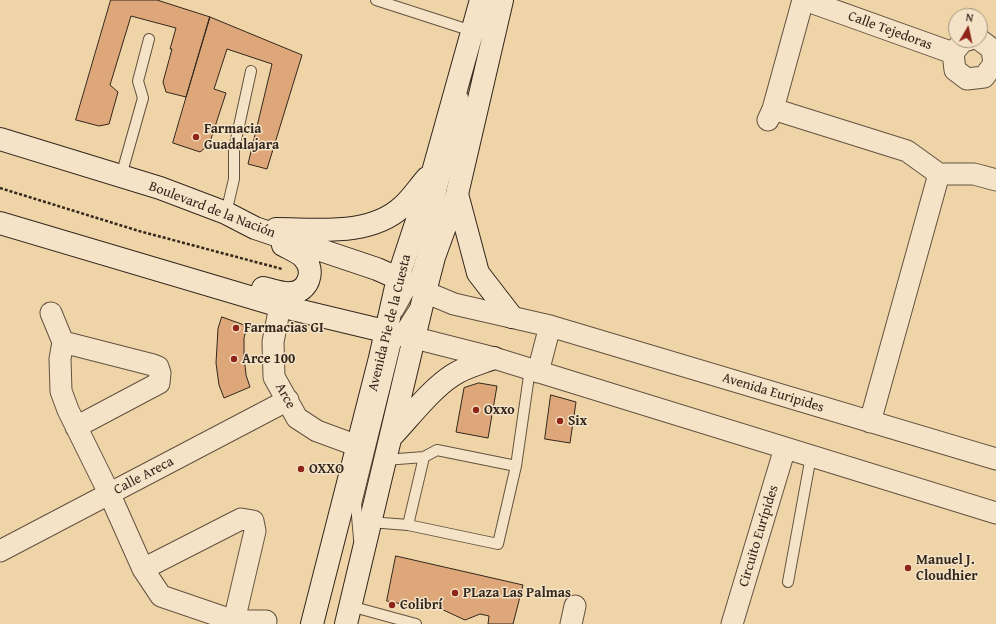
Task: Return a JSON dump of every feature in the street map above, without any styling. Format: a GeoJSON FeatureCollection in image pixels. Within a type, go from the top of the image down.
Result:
{"type":"FeatureCollection","features":[{"type":"Feature","properties":{"kind":"main road","name":"Avenida Pie de la Cuesta"},"geometry":{"type":"LineString","coordinates":[[312,624],[358,446],[400,335],[412,285],[433,172],[481,0]]}},
{"type":"Feature","properties":{"kind":"main road","name":"Avenida Pie de la Cuesta"},"geometry":{"type":"LineString","coordinates":[[348,615],[390,438],[400,335],[412,285],[434,257],[457,194],[502,0]]}},
{"type":"Feature","properties":{"kind":"main road","name":"Boulevard de la Nación"},"geometry":{"type":"LineString","coordinates":[[0,139],[160,188],[226,213],[255,228],[412,285]]}},
{"type":"Feature","properties":{"kind":"main road"},"geometry":{"type":"LineString","coordinates":[[255,228],[357,228],[389,217],[403,206],[433,172]]}},
{"type":"Feature","properties":{"kind":"main road"},"geometry":{"type":"LineString","coordinates":[[457,194],[478,273],[512,317]]}},
{"type":"Feature","properties":{"kind":"main road"},"geometry":{"type":"LineString","coordinates":[[0,223],[280,306],[400,335]]}},
{"type":"Feature","properties":{"kind":"main road"},"geometry":{"type":"LineString","coordinates":[[123,259],[218,277],[286,293],[292,293],[304,287],[310,275],[308,263],[304,257],[255,228]]}},
{"type":"Feature","properties":{"kind":"main road"},"geometry":{"type":"LineString","coordinates":[[390,438],[439,386],[455,374],[494,358]]}},
{"type":"Feature","properties":{"kind":"street","name":"Calle Tejedoras"},"geometry":{"type":"LineString","coordinates":[[804,0],[948,43]]}},
{"type":"Feature","properties":{"kind":"street"},"geometry":{"type":"LineString","coordinates":[[804,0],[770,114],[907,152],[939,174],[974,174],[996,180]]}},
{"type":"Feature","properties":{"kind":"street","name":"Calle Tejedoras"},"geometry":{"type":"LineString","coordinates":[[960,48],[955,70],[967,80],[984,78],[995,65],[992,49],[988,46]]}},
{"type":"Feature","properties":{"kind":"street"},"geometry":{"type":"LineString","coordinates":[[870,422],[939,174]]}},
{"type":"Feature","properties":{"kind":"street","name":"Avenida Euripides"},"geometry":{"type":"LineString","coordinates":[[412,285],[454,304],[550,326],[870,422],[996,458]]}},
{"type":"Feature","properties":{"kind":"street","name":"Arce"},"geometry":{"type":"LineString","coordinates":[[280,306],[273,342],[274,377],[297,418],[317,431],[358,446]]}},
{"type":"Feature","properties":{"kind":"street"},"geometry":{"type":"LineString","coordinates":[[50,313],[64,342],[60,359],[61,390],[76,427],[110,495],[143,568],[160,596],[234,621],[266,621]]}},
{"type":"Feature","properties":{"kind":"street"},"geometry":{"type":"LineString","coordinates":[[534,371],[550,326]]}},
{"type":"Feature","properties":{"kind":"street"},"geometry":{"type":"LineString","coordinates":[[400,335],[494,358],[996,513]]}},
{"type":"Feature","properties":{"kind":"street"},"geometry":{"type":"LineString","coordinates":[[64,342],[153,365],[158,368],[160,373],[159,383],[76,427]]}},
{"type":"Feature","properties":{"kind":"street","name":"Calle Areca"},"geometry":{"type":"LineString","coordinates":[[0,552],[288,400]]}},
{"type":"Feature","properties":{"kind":"street","name":"Circuito Eurípides"},"geometry":{"type":"LineString","coordinates":[[732,624],[785,448]]}},
{"type":"Feature","properties":{"kind":"street"},"geometry":{"type":"LineString","coordinates":[[883,478],[996,504]]}},
{"type":"Feature","properties":{"kind":"street"},"geometry":{"type":"LineString","coordinates":[[143,568],[241,519],[253,521],[255,531],[234,621]]}},
{"type":"Feature","properties":{"kind":"lane"},"geometry":{"type":"LineString","coordinates":[[376,0],[472,31]]}},
{"type":"Feature","properties":{"kind":"lane"},"geometry":{"type":"LineString","coordinates":[[122,176],[143,98],[138,81],[149,38]]}},
{"type":"Feature","properties":{"kind":"lane"},"geometry":{"type":"LineString","coordinates":[[412,285],[437,206],[462,114],[466,56]]}},
{"type":"Feature","properties":{"kind":"lane"},"geometry":{"type":"LineString","coordinates":[[226,213],[234,179],[234,149],[252,71]]}},
{"type":"Feature","properties":{"kind":"lane"},"geometry":{"type":"LineString","coordinates":[[360,563],[356,504],[400,335]]}},
{"type":"Feature","properties":{"kind":"lane"},"geometry":{"type":"LineString","coordinates":[[370,522],[408,525],[498,544],[516,466],[534,371]]}},
{"type":"Feature","properties":{"kind":"lane"},"geometry":{"type":"LineString","coordinates":[[385,460],[424,457],[437,450],[516,466]]}},
{"type":"Feature","properties":{"kind":"lane"},"geometry":{"type":"LineString","coordinates":[[788,582],[811,456]]}},
{"type":"Feature","properties":{"kind":"lane"},"geometry":{"type":"LineString","coordinates":[[408,525],[424,457]]}},
{"type":"Feature","properties":{"kind":"lane"},"geometry":{"type":"LineString","coordinates":[[348,615],[416,624]]}},
{"type":"Feature","properties":{"kind":"path"},"geometry":{"type":"LineString","coordinates":[[0,188],[209,251],[310,275]]}},
{"type":"Feature","properties":{"kind":"building"},"geometry":{"type":"Polygon","coordinates":[[[111,0],[157,0],[210,17],[186,97],[166,92],[163,82],[176,28],[131,16],[110,85],[118,92],[109,124],[99,126],[76,120],[111,0]]]}},
{"type":"Feature","properties":{"kind":"building"},"geometry":{"type":"Polygon","coordinates":[[[210,17],[302,55],[267,169],[248,164],[272,64],[227,49],[214,89],[226,93],[209,145],[200,152],[173,143],[210,17]]]}},
{"type":"Feature","properties":{"kind":"building"},"geometry":{"type":"Polygon","coordinates":[[[222,317],[247,326],[244,338],[244,355],[246,375],[250,387],[224,398],[219,385],[216,363],[218,329],[222,317]]]}},
{"type":"Feature","properties":{"kind":"building","name":"Oxxo"},"geometry":{"type":"Polygon","coordinates":[[[479,383],[497,386],[488,438],[456,432],[464,388],[479,383]]]}},
{"type":"Feature","properties":{"kind":"building","name":"Six"},"geometry":{"type":"Polygon","coordinates":[[[551,395],[576,402],[570,443],[545,439],[551,395]]]}},
{"type":"Feature","properties":{"kind":"building","name":"PLaza Las Palmas"},"geometry":{"type":"Polygon","coordinates":[[[396,556],[523,585],[513,624],[488,624],[489,616],[480,614],[465,620],[426,602],[417,607],[387,601],[396,556]]]}},
{"type":"Feature","properties":{"kind":"place","name":"Farmacia Guadalajara"},"geometry":{"type":"Point","coordinates":[196,137]}},
{"type":"Feature","properties":{"kind":"place","name":"Farmacias GI"},"geometry":{"type":"Point","coordinates":[236,328]}},
{"type":"Feature","properties":{"kind":"place","name":"Arce 100"},"geometry":{"type":"Point","coordinates":[234,359]}},
{"type":"Feature","properties":{"kind":"place","name":"Oxxo"},"geometry":{"type":"Point","coordinates":[476,410]}},
{"type":"Feature","properties":{"kind":"place","name":"Six"},"geometry":{"type":"Point","coordinates":[560,421]}},
{"type":"Feature","properties":{"kind":"place","name":"OXXO"},"geometry":{"type":"Point","coordinates":[301,469]}},
{"type":"Feature","properties":{"kind":"place","name":"Manuel J. Cloudhier"},"geometry":{"type":"Point","coordinates":[908,568]}},
{"type":"Feature","properties":{"kind":"place","name":"PLaza Las Palmas"},"geometry":{"type":"Point","coordinates":[455,593]}},
{"type":"Feature","properties":{"kind":"place","name":"Colibrí"},"geometry":{"type":"Point","coordinates":[392,605]}}]}
